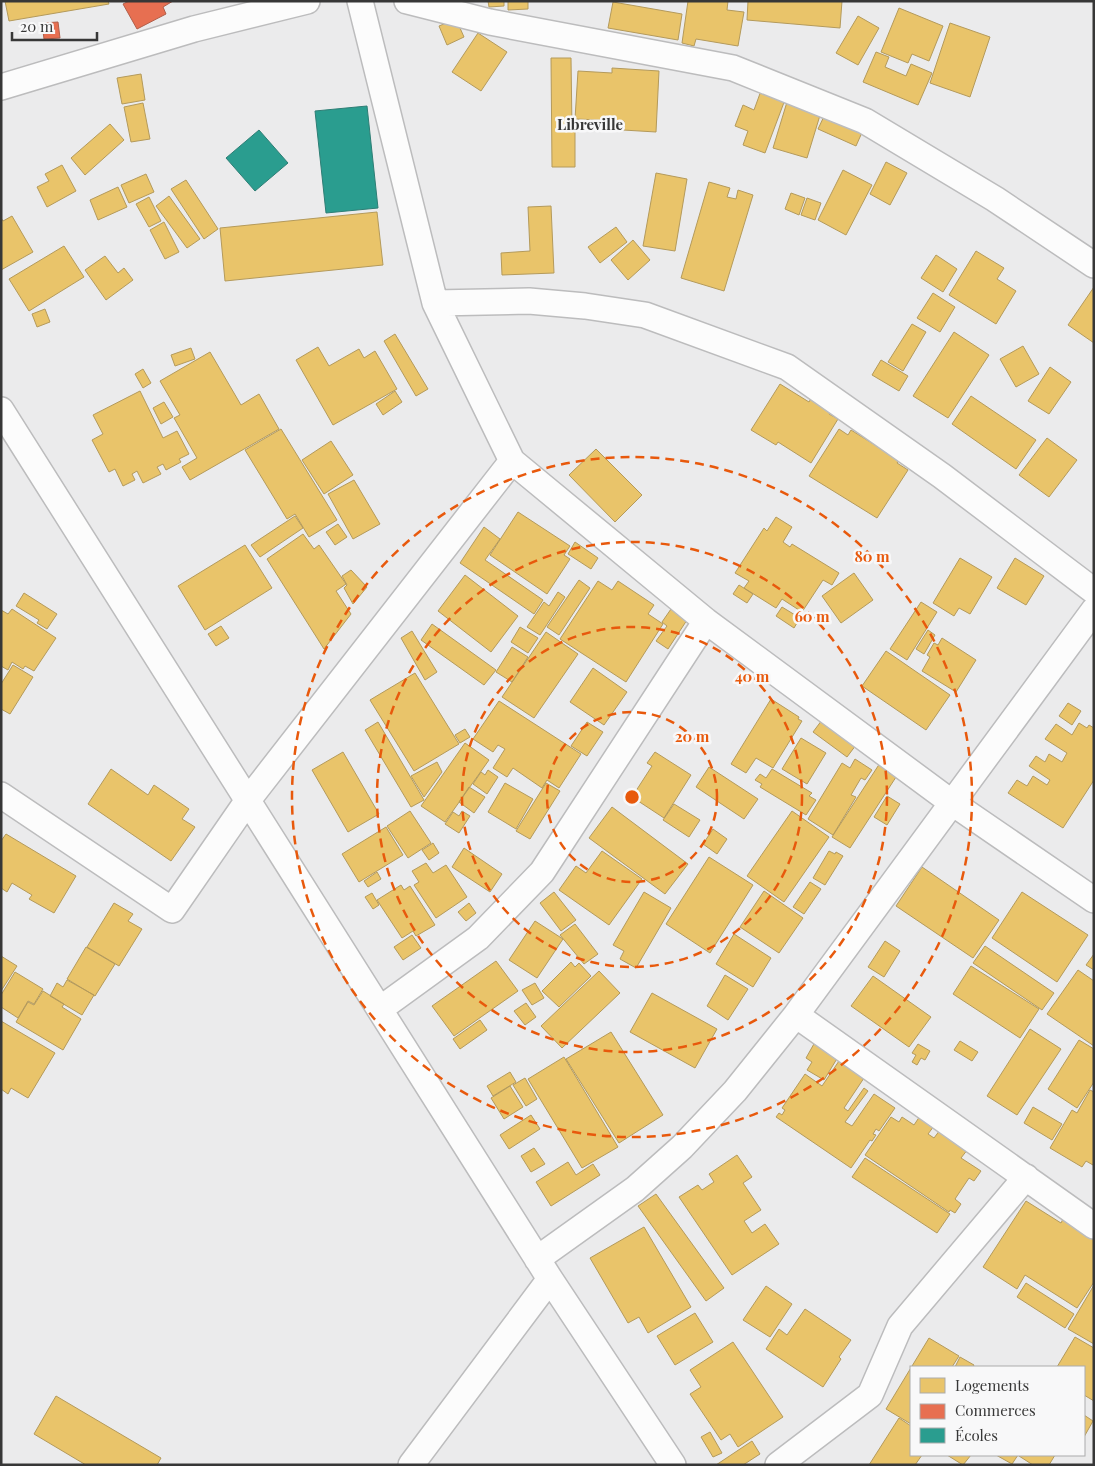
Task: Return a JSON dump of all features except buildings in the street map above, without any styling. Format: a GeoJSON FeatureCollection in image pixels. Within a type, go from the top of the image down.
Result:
{"type":"FeatureCollection","features":[{"type":"Feature","properties":{"kind":"street"},"geometry":{"type":"LineString","coordinates":[[1,87],[194,29],[307,1]]}},
{"type":"Feature","properties":{"kind":"street"},"geometry":{"type":"LineString","coordinates":[[360,1],[435,303],[512,461],[706,620],[952,802],[1094,900]]}},
{"type":"Feature","properties":{"kind":"street"},"geometry":{"type":"LineString","coordinates":[[407,1],[490,22],[732,68],[865,121],[995,199],[1094,265]]}},
{"type":"Feature","properties":{"kind":"street"},"geometry":{"type":"LineString","coordinates":[[435,303],[529,301],[585,306],[644,315],[787,367],[942,476],[1094,590]]}},
{"type":"Feature","properties":{"kind":"street"},"geometry":{"type":"LineString","coordinates":[[1,410],[543,1269],[673,1465]]}},
{"type":"Feature","properties":{"kind":"street"},"geometry":{"type":"LineString","coordinates":[[1,795],[172,910],[248,800],[512,461]]}},
{"type":"Feature","properties":{"kind":"street"},"geometry":{"type":"LineString","coordinates":[[411,1465],[543,1269],[682,1147],[735,1091],[796,1015],[1094,610]]}},
{"type":"Feature","properties":{"kind":"street"},"geometry":{"type":"LineString","coordinates":[[380,1009],[478,938],[542,872],[706,620]]}},
{"type":"Feature","properties":{"kind":"street"},"geometry":{"type":"LineString","coordinates":[[796,1015],[1094,1226]]}},
{"type":"Feature","properties":{"kind":"street"},"geometry":{"type":"LineString","coordinates":[[778,1465],[870,1395],[900,1326],[1026,1177]]}},
{"type":"Feature","properties":{"kind":"district","name":"Libreville"},"geometry":{"type":"Point","coordinates":[590,124]}}]}
